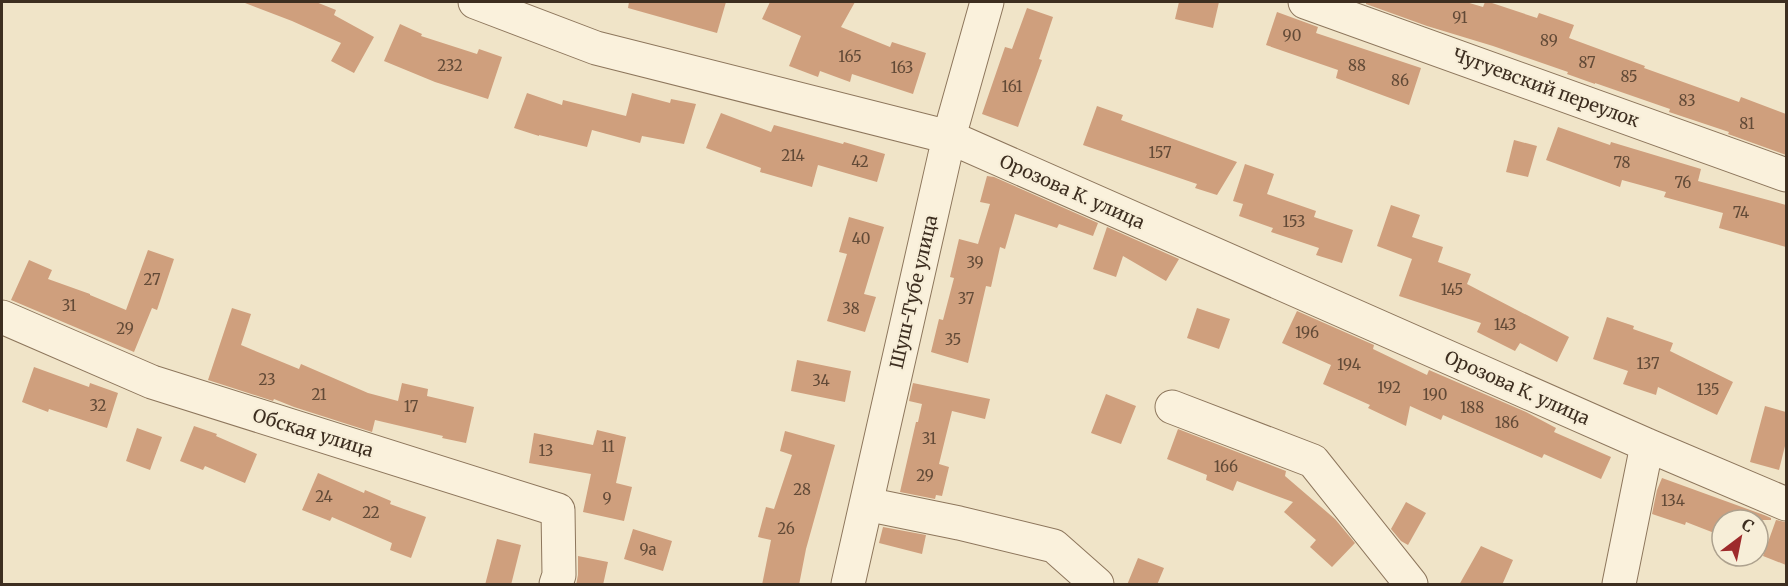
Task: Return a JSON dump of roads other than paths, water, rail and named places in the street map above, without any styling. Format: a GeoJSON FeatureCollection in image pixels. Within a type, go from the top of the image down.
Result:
{"type":"FeatureCollection","features":[{"type":"Feature","properties":{"kind":"street","name":"Орозова К. улица"},"geometry":{"type":"LineString","coordinates":[[475,2],[596,48],[949,137],[1647,446],[1786,504]]}},
{"type":"Feature","properties":{"kind":"street","name":"Шуш-Тубе улица"},"geometry":{"type":"LineString","coordinates":[[848,585],[949,137],[987,2]]}},
{"type":"Feature","properties":{"kind":"street","name":"Чугуевский переулок"},"geometry":{"type":"LineString","coordinates":[[1305,2],[1786,175]]}},
{"type":"Feature","properties":{"kind":"street","name":"Обская улица"},"geometry":{"type":"LineString","coordinates":[[2,317],[152,382],[558,510],[559,575],[556,585]]}},
{"type":"Feature","properties":{"kind":"street"},"geometry":{"type":"LineString","coordinates":[[1172,407],[1313,461],[1411,585]]}},
{"type":"Feature","properties":{"kind":"street"},"geometry":{"type":"LineString","coordinates":[[1619,585],[1647,446]]}},
{"type":"Feature","properties":{"kind":"street"},"geometry":{"type":"LineString","coordinates":[[866,504],[1054,546],[1097,585]]}}]}
